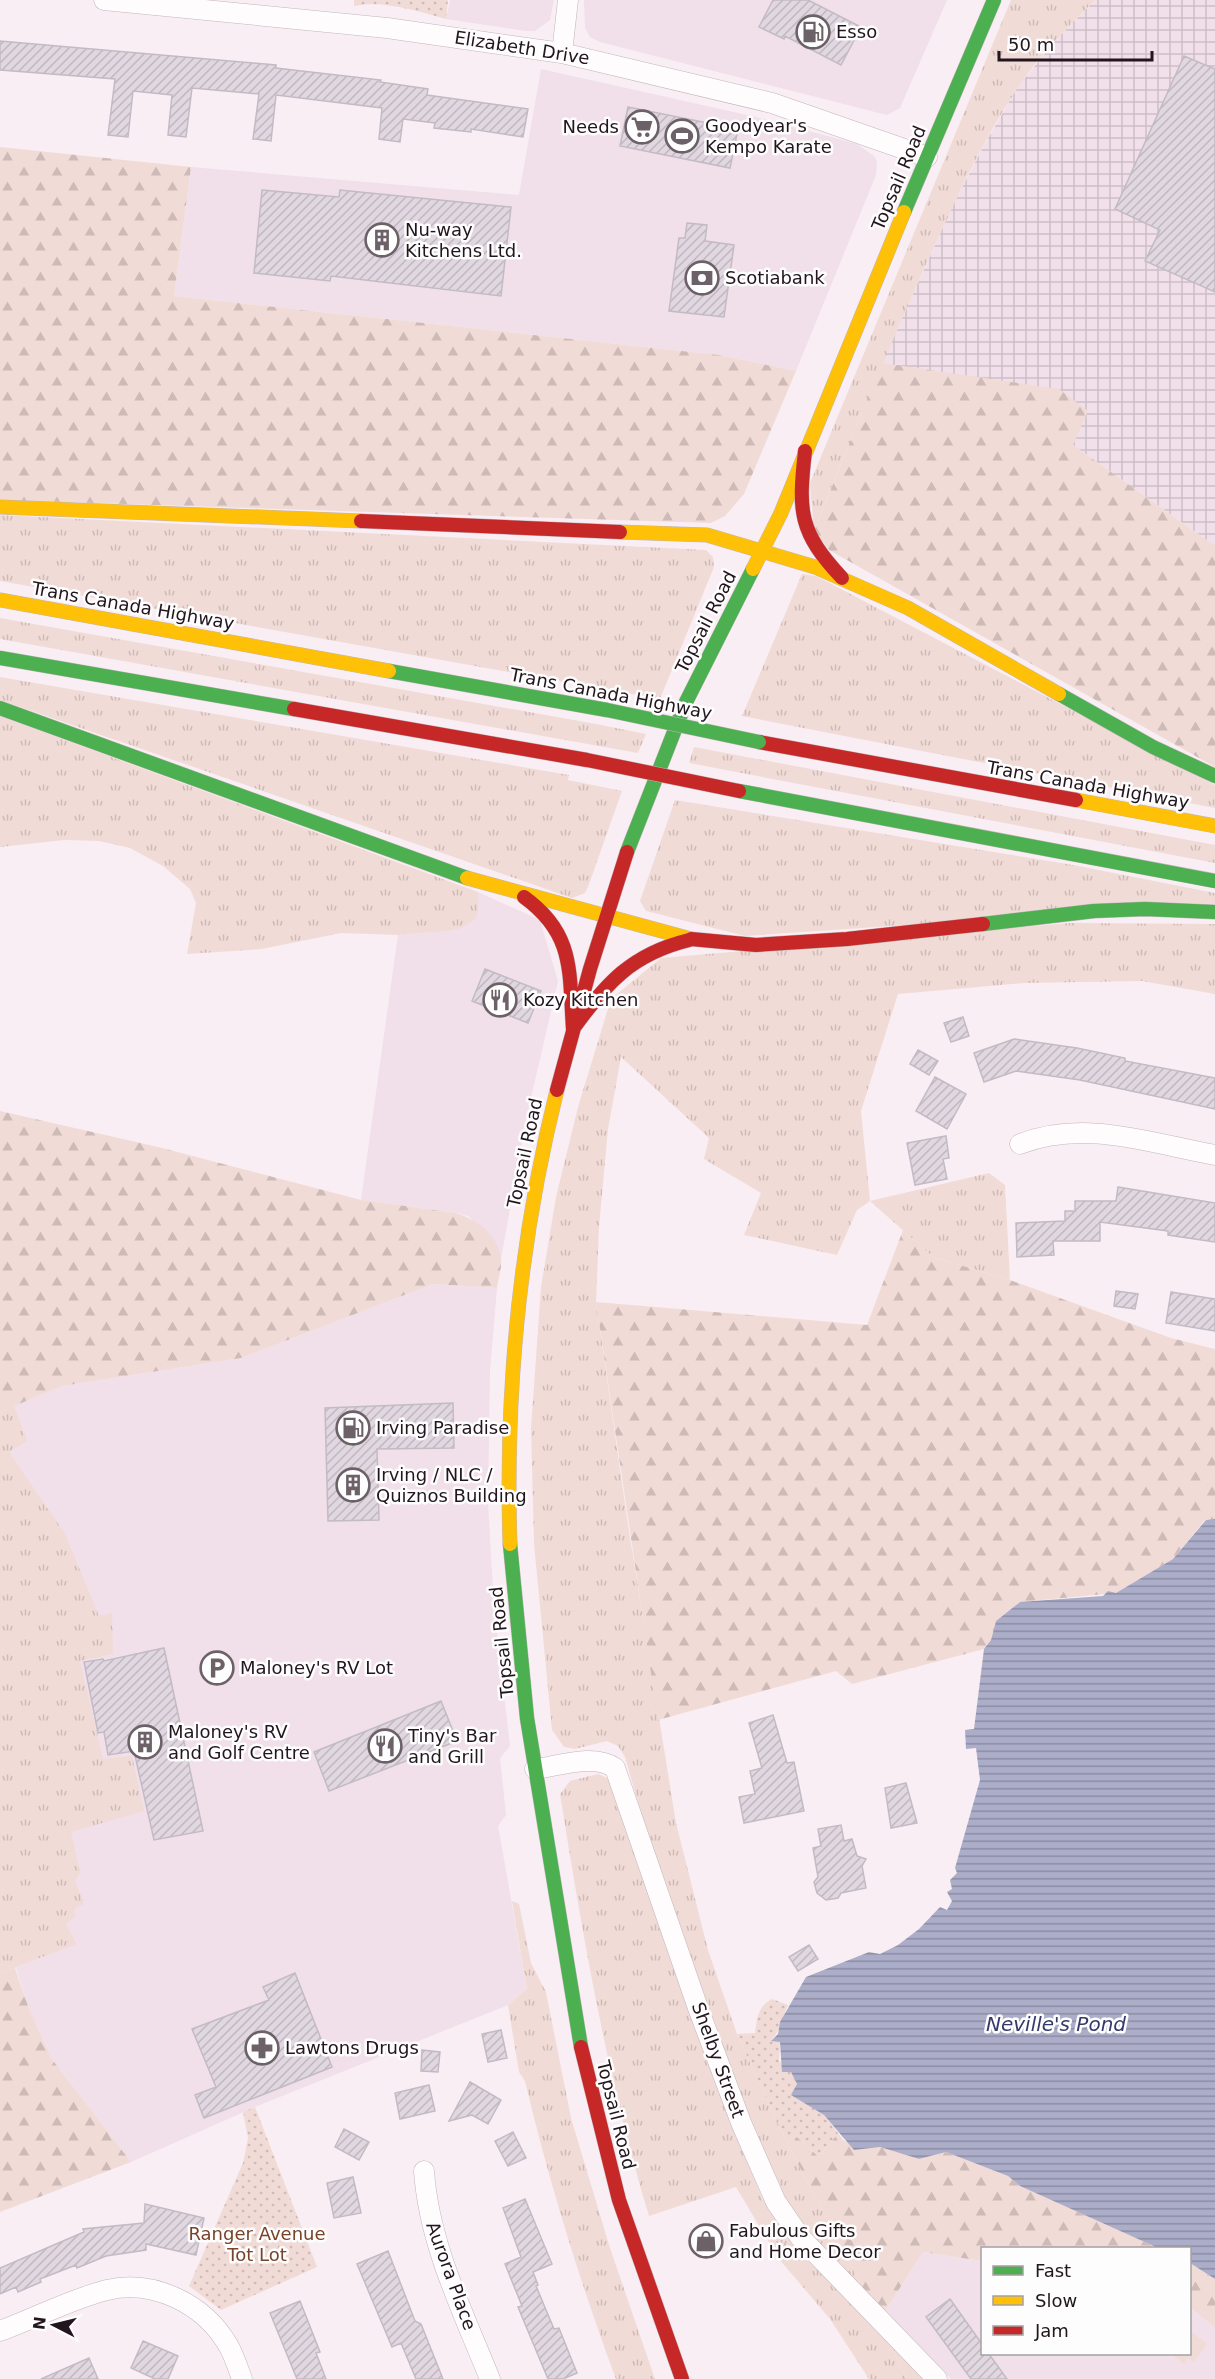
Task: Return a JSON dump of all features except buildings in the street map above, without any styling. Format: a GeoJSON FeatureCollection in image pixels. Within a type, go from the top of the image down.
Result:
{"type":"FeatureCollection","features":[{"type":"Feature","properties":{"kind":"main road","name":"Topsail Road"},"geometry":{"type":"LineString","coordinates":[[682,2379],[625,2221],[601,2137],[578,2034],[535,1770],[511,1562],[509,1449],[511,1386],[521,1274],[531,1212],[573,1029],[606,917],[635,834],[701,667],[763,553],[994,0]]}},
{"type":"Feature","properties":{"kind":"main road"},"geometry":{"type":"LineString","coordinates":[[805,451],[802,492],[807,532],[826,560],[842,578]]}},
{"type":"Feature","properties":{"kind":"main road"},"geometry":{"type":"LineString","coordinates":[[0,507],[707,535],[842,578],[918,613],[1153,747],[1215,776]]}},
{"type":"Feature","properties":{"kind":"main road","name":"Trans Canada Highway"},"geometry":{"type":"LineString","coordinates":[[0,600],[607,710],[759,742],[1215,826]]}},
{"type":"Feature","properties":{"kind":"main road"},"geometry":{"type":"LineString","coordinates":[[0,658],[587,760],[1215,881]]}},
{"type":"Feature","properties":{"kind":"main road"},"geometry":{"type":"LineString","coordinates":[[0,708],[433,867],[522,895],[690,940],[756,945],[803,943],[896,934],[1068,912],[1145,909],[1215,912]]}},
{"type":"Feature","properties":{"kind":"main road"},"geometry":{"type":"LineString","coordinates":[[522,895],[546,915],[560,937],[567,969],[573,1029]]}},
{"type":"Feature","properties":{"kind":"main road"},"geometry":{"type":"LineString","coordinates":[[573,1029],[610,982],[626,967],[649,951],[690,940]]}},
{"type":"Feature","properties":{"kind":"street","name":"Elizabeth Drive"},"geometry":{"type":"LineString","coordinates":[[104,0],[387,28],[562,53],[772,103],[927,157]]}},
{"type":"Feature","properties":{"kind":"street"},"geometry":{"type":"LineString","coordinates":[[562,53],[568,0]]}},
{"type":"Feature","properties":{"kind":"street"},"geometry":{"type":"LineString","coordinates":[[1020,1144],[1061,1132],[1088,1131],[1215,1155]]}},
{"type":"Feature","properties":{"kind":"street","name":"Shelby Street"},"geometry":{"type":"LineString","coordinates":[[535,1770],[596,1761],[607,1762],[615,1768],[702,2018],[742,2125],[776,2202],[800,2237],[937,2379]]}},
{"type":"Feature","properties":{"kind":"street","name":"Aurora Place"},"geometry":{"type":"LineString","coordinates":[[423,2171],[430,2218],[444,2263],[490,2379]]}},
{"type":"Feature","properties":{"kind":"street"},"geometry":{"type":"LineString","coordinates":[[0,2331],[106,2290],[149,2290],[165,2294],[195,2308],[229,2346],[242,2379]]}},
{"type":"Feature","properties":{"kind":"shaded area"},"geometry":{"type":"Polygon","coordinates":[[[450,0],[554,0],[550,20],[535,31],[526,31],[446,19],[450,0]]]}},
{"type":"Feature","properties":{"kind":"shaded area"},"geometry":{"type":"Polygon","coordinates":[[[584,0],[947,0],[900,108],[887,115],[600,42],[590,37],[585,28],[584,0]]]}},
{"type":"Feature","properties":{"kind":"shaded area"},"geometry":{"type":"Polygon","coordinates":[[[1095,0],[1215,0],[1215,546],[1073,445],[882,363],[952,207],[1017,88],[1054,42],[1095,0]]]}},
{"type":"Feature","properties":{"kind":"shaded area"},"geometry":{"type":"Polygon","coordinates":[[[541,69],[756,117],[857,144],[874,156],[877,161],[876,175],[796,371],[719,355],[174,296],[191,167],[519,195],[541,69]]]}},
{"type":"Feature","properties":{"kind":"shaded area"},"geometry":{"type":"Polygon","coordinates":[[[478,892],[540,920],[558,981],[525,1124],[501,1259],[494,1242],[468,1216],[361,1200],[398,935],[448,931],[478,892]]]}},
{"type":"Feature","properties":{"kind":"shaded area"},"geometry":{"type":"Polygon","coordinates":[[[433,1284],[497,1288],[490,1370],[488,1502],[494,1608],[510,1746],[500,1758],[506,1815],[498,1826],[527,1989],[508,2005],[255,2107],[131,2162],[51,2058],[28,2006],[16,1968],[0,1973],[0,1412],[62,1386],[241,1358],[433,1284]]]}},
{"type":"Feature","properties":{"kind":"shaded area"},"geometry":{"type":"Polygon","coordinates":[[[923,2252],[981,2261],[981,2355],[1191,2355],[1191,2308],[1215,2328],[1215,2379],[951,2379],[885,2311],[923,2252]]]}},
{"type":"Feature","properties":{"kind":"green space"},"geometry":{"type":"Polygon","coordinates":[[[354,0],[448,0],[446,19],[388,5],[354,6],[354,0]]]}},
{"type":"Feature","properties":{"kind":"green space"},"geometry":{"type":"Polygon","coordinates":[[[1011,0],[1095,0],[1035,65],[1004,110],[980,152],[912,295],[814,531],[810,483],[1011,0]]]}},
{"type":"Feature","properties":{"kind":"green space"},"geometry":{"type":"Polygon","coordinates":[[[0,147],[191,167],[174,296],[719,355],[796,371],[744,494],[725,516],[711,523],[0,500],[0,147]]]}},
{"type":"Feature","properties":{"kind":"green space"},"geometry":{"type":"Polygon","coordinates":[[[882,363],[1059,389],[1088,411],[1073,445],[1215,546],[1215,767],[829,550],[814,531],[882,363]]]}},
{"type":"Feature","properties":{"kind":"green space"},"geometry":{"type":"Polygon","coordinates":[[[0,515],[706,550],[713,557],[714,567],[660,699],[0,581],[0,515]]]}},
{"type":"Feature","properties":{"kind":"green space"},"geometry":{"type":"Polygon","coordinates":[[[802,574],[816,576],[1215,785],[1215,808],[742,716],[802,574]]]}},
{"type":"Feature","properties":{"kind":"green space"},"geometry":{"type":"Polygon","coordinates":[[[0,618],[646,734],[638,753],[0,639],[0,618]]]}},
{"type":"Feature","properties":{"kind":"green space"},"geometry":{"type":"Polygon","coordinates":[[[0,677],[569,775],[568,780],[622,791],[588,887],[585,893],[572,898],[0,700],[0,677]]]}},
{"type":"Feature","properties":{"kind":"green space"},"geometry":{"type":"Polygon","coordinates":[[[0,716],[478,892],[478,913],[475,919],[461,928],[448,931],[398,935],[341,933],[262,949],[187,954],[196,903],[190,889],[163,866],[130,848],[99,841],[65,840],[0,847],[0,716]]]}},
{"type":"Feature","properties":{"kind":"green space"},"geometry":{"type":"Polygon","coordinates":[[[694,747],[1215,845],[1215,863],[689,763],[694,747]]]}},
{"type":"Feature","properties":{"kind":"green space"},"geometry":{"type":"Polygon","coordinates":[[[675,800],[1073,865],[1215,893],[1215,904],[745,936],[646,911],[640,901],[675,800]]]}},
{"type":"Feature","properties":{"kind":"green space"},"geometry":{"type":"Polygon","coordinates":[[[1070,923],[1215,924],[1215,994],[1142,981],[1024,983],[898,994],[861,1111],[870,1201],[857,1210],[837,1255],[744,1235],[761,1193],[704,1159],[709,1138],[621,1057],[608,1129],[599,1227],[596,1302],[628,1525],[676,1823],[708,1950],[737,2034],[787,2143],[865,2292],[800,2222],[788,2204],[738,2090],[692,1966],[643,1820],[625,1757],[618,1746],[607,1741],[575,1749],[564,1747],[552,1730],[534,1544],[531,1428],[541,1287],[556,1197],[578,1107],[611,999],[661,958],[1070,923]]]}},
{"type":"Feature","properties":{"kind":"green space"},"geometry":{"type":"Polygon","coordinates":[[[0,1111],[158,1147],[361,1200],[456,1213],[479,1224],[496,1242],[501,1262],[497,1288],[433,1284],[241,1358],[62,1386],[0,1412],[0,1111]]]}},
{"type":"Feature","properties":{"kind":"green space"},"geometry":{"type":"Polygon","coordinates":[[[989,1173],[1005,1185],[1010,1280],[933,1257],[870,1201],[989,1173]]]}},
{"type":"Feature","properties":{"kind":"green space"},"geometry":{"type":"Polygon","coordinates":[[[903,1230],[933,1257],[1010,1280],[1171,1338],[1215,1349],[1215,1519],[1205,1520],[1173,1559],[1116,1593],[1020,1602],[996,1621],[991,1640],[984,1649],[852,1684],[836,1671],[658,1720],[596,1302],[867,1325],[903,1230]]]}},
{"type":"Feature","properties":{"kind":"green space"},"geometry":{"type":"Polygon","coordinates":[[[14,1406],[27,1441],[9,1452],[65,1534],[99,1616],[112,1613],[113,1654],[80,1661],[103,1759],[132,1756],[144,1811],[71,1832],[80,1873],[75,1881],[84,1904],[74,1909],[75,1916],[66,1924],[76,1944],[0,1973],[0,1412],[14,1406]]]}},
{"type":"Feature","properties":{"kind":"green space"},"geometry":{"type":"Polygon","coordinates":[[[598,1774],[609,1779],[725,2109],[763,2200],[789,2236],[888,2340],[907,2379],[869,2379],[830,2319],[779,2259],[736,2187],[649,2216],[608,2060],[587,1954],[560,1794],[570,1781],[598,1774]]]}},
{"type":"Feature","properties":{"kind":"green space"},"geometry":{"type":"Polygon","coordinates":[[[512,1901],[519,1904],[531,1963],[546,1992],[571,2118],[610,2248],[655,2379],[616,2379],[566,2232],[525,2081],[519,2072],[508,2005],[527,1989],[512,1901]]]}},
{"type":"Feature","properties":{"kind":"green space"},"geometry":{"type":"Polygon","coordinates":[[[15,1968],[28,2006],[51,2058],[131,2162],[0,2212],[0,1973],[15,1968]]]}},
{"type":"Feature","properties":{"kind":"green space"},"geometry":{"type":"Polygon","coordinates":[[[772,1999],[788,2005],[779,2029],[771,2040],[780,2041],[779,2061],[791,2072],[797,2084],[792,2095],[824,2115],[838,2133],[819,2157],[796,2136],[787,2143],[737,2034],[755,2033],[761,2009],[772,1999]]]}},
{"type":"Feature","properties":{"kind":"green space","name":"Ranger Avenue Tot Lot"},"geometry":{"type":"Polygon","coordinates":[[[255,2107],[317,2267],[221,2310],[189,2286],[243,2163],[248,2138],[243,2112],[255,2107]]]}},
{"type":"Feature","properties":{"kind":"green space"},"geometry":{"type":"Polygon","coordinates":[[[838,2133],[843,2140],[860,2149],[880,2147],[919,2159],[946,2152],[1008,2176],[1020,2186],[1156,2247],[981,2247],[981,2261],[923,2252],[885,2311],[865,2292],[787,2143],[796,2136],[819,2157],[838,2133]]]}},
{"type":"Feature","properties":{"kind":"green space"},"geometry":{"type":"Polygon","coordinates":[[[1191,2264],[1215,2279],[1215,2328],[1191,2308],[1191,2264]]]}},
{"type":"Feature","properties":{"kind":"green space"},"geometry":{"type":"Polygon","coordinates":[[[1191,2332],[1207,2344],[1194,2362],[1188,2358],[1184,2364],[1172,2355],[1191,2355],[1191,2332]]]}},
{"type":"Feature","properties":{"kind":"green space"},"geometry":{"type":"Polygon","coordinates":[[[888,2340],[925,2379],[907,2379],[888,2340]]]}},
{"type":"Feature","properties":{"kind":"water","name":"Neville's Pond"},"geometry":{"type":"Polygon","coordinates":[[[1215,1519],[1215,2279],[1191,2264],[1191,2247],[1156,2247],[1020,2186],[1008,2176],[946,2152],[919,2159],[880,2147],[854,2150],[824,2115],[791,2095],[797,2084],[791,2072],[782,2072],[780,2042],[771,2041],[778,2034],[780,2022],[806,1977],[869,1952],[880,1954],[898,1945],[919,1929],[940,1907],[947,1910],[952,1901],[947,1892],[952,1889],[950,1880],[957,1873],[955,1868],[980,1780],[976,1748],[966,1749],[965,1730],[974,1729],[984,1649],[991,1640],[996,1621],[1020,1602],[1103,1596],[1108,1591],[1116,1593],[1173,1559],[1206,1520],[1215,1519]]]}},
{"type":"Feature","properties":{"kind":"traffic: fast"},"geometry":{"type":"LineString","coordinates":[[904,212],[994,0]]}},
{"type":"Feature","properties":{"kind":"traffic: fast"},"geometry":{"type":"LineString","coordinates":[[627,852],[685,704],[753,569]]}},
{"type":"Feature","properties":{"kind":"traffic: fast"},"geometry":{"type":"LineString","coordinates":[[0,658],[294,709]]}},
{"type":"Feature","properties":{"kind":"traffic: fast"},"geometry":{"type":"LineString","coordinates":[[389,671],[607,710]]}},
{"type":"Feature","properties":{"kind":"traffic: fast"},"geometry":{"type":"LineString","coordinates":[[1059,694],[1153,747],[1215,776]]}},
{"type":"Feature","properties":{"kind":"traffic: fast"},"geometry":{"type":"LineString","coordinates":[[0,708],[467,878]]}},
{"type":"Feature","properties":{"kind":"traffic: fast"},"geometry":{"type":"LineString","coordinates":[[607,710],[759,742]]}},
{"type":"Feature","properties":{"kind":"traffic: fast"},"geometry":{"type":"LineString","coordinates":[[739,791],[1215,881]]}},
{"type":"Feature","properties":{"kind":"traffic: fast"},"geometry":{"type":"LineString","coordinates":[[983,924],[1094,911],[1145,909],[1215,912]]}},
{"type":"Feature","properties":{"kind":"traffic: fast"},"geometry":{"type":"LineString","coordinates":[[510,1544],[527,1718],[581,2047]]}},
{"type":"Feature","properties":{"kind":"traffic: slow"},"geometry":{"type":"LineString","coordinates":[[753,569],[781,513],[904,212]]}},
{"type":"Feature","properties":{"kind":"traffic: slow"},"geometry":{"type":"LineString","coordinates":[[0,507],[361,521]]}},
{"type":"Feature","properties":{"kind":"traffic: slow"},"geometry":{"type":"LineString","coordinates":[[620,532],[707,535],[815,567],[908,608],[1059,694]]}},
{"type":"Feature","properties":{"kind":"traffic: slow"},"geometry":{"type":"LineString","coordinates":[[0,600],[389,671]]}},
{"type":"Feature","properties":{"kind":"traffic: slow"},"geometry":{"type":"LineString","coordinates":[[1076,800],[1215,826]]}},
{"type":"Feature","properties":{"kind":"traffic: slow"},"geometry":{"type":"LineString","coordinates":[[467,878],[691,939]]}},
{"type":"Feature","properties":{"kind":"traffic: slow"},"geometry":{"type":"LineString","coordinates":[[510,1544],[510,1429],[518,1315],[533,1202],[557,1090]]}},
{"type":"Feature","properties":{"kind":"traffic: jam"},"geometry":{"type":"LineString","coordinates":[[805,451],[802,490],[805,520],[817,547],[842,578]]}},
{"type":"Feature","properties":{"kind":"traffic: jam"},"geometry":{"type":"LineString","coordinates":[[361,521],[620,532]]}},
{"type":"Feature","properties":{"kind":"traffic: jam"},"geometry":{"type":"LineString","coordinates":[[294,709],[587,760]]}},
{"type":"Feature","properties":{"kind":"traffic: jam"},"geometry":{"type":"LineString","coordinates":[[759,742],[1076,800]]}},
{"type":"Feature","properties":{"kind":"traffic: jam"},"geometry":{"type":"LineString","coordinates":[[587,760],[739,791]]}},
{"type":"Feature","properties":{"kind":"traffic: jam"},"geometry":{"type":"LineString","coordinates":[[557,1090],[590,969],[627,852]]}},
{"type":"Feature","properties":{"kind":"traffic: jam"},"geometry":{"type":"LineString","coordinates":[[524,897],[541,911],[553,925],[561,940],[569,972],[573,1029]]}},
{"type":"Feature","properties":{"kind":"traffic: jam"},"geometry":{"type":"LineString","coordinates":[[691,939],[756,945],[847,939],[983,924]]}},
{"type":"Feature","properties":{"kind":"traffic: jam"},"geometry":{"type":"LineString","coordinates":[[573,1029],[609,984],[622,972],[651,953],[689,940]]}},
{"type":"Feature","properties":{"kind":"traffic: jam"},"geometry":{"type":"LineString","coordinates":[[581,2047],[619,2200],[682,2379]]}},
{"type":"Feature","properties":{"kind":"place","name":"Esso"},"geometry":{"type":"Point","coordinates":[813,32]}},
{"type":"Feature","properties":{"kind":"place","name":"Needs"},"geometry":{"type":"Point","coordinates":[642,127]}},
{"type":"Feature","properties":{"kind":"place","name":"Goodyear's Kempo Karate"},"geometry":{"type":"Point","coordinates":[682,136]}},
{"type":"Feature","properties":{"kind":"place","name":"Nu-way Kitchens Ltd."},"geometry":{"type":"Point","coordinates":[382,240]}},
{"type":"Feature","properties":{"kind":"place","name":"Scotiabank"},"geometry":{"type":"Point","coordinates":[702,278]}},
{"type":"Feature","properties":{"kind":"place","name":"Kozy Kitchen"},"geometry":{"type":"Point","coordinates":[500,1000]}},
{"type":"Feature","properties":{"kind":"place","name":"Irving Paradise"},"geometry":{"type":"Point","coordinates":[353,1428]}},
{"type":"Feature","properties":{"kind":"place","name":"Irving / NLC / Quiznos Building"},"geometry":{"type":"Point","coordinates":[353,1485]}},
{"type":"Feature","properties":{"kind":"place","name":"Maloney's RV Lot"},"geometry":{"type":"Point","coordinates":[217,1668]}},
{"type":"Feature","properties":{"kind":"place","name":"Maloney's RV and Golf Centre"},"geometry":{"type":"Point","coordinates":[145,1742]}},
{"type":"Feature","properties":{"kind":"place","name":"Tiny's Bar and Grill"},"geometry":{"type":"Point","coordinates":[385,1746]}},
{"type":"Feature","properties":{"kind":"place","name":"Lawtons Drugs"},"geometry":{"type":"Point","coordinates":[262,2048]}},
{"type":"Feature","properties":{"kind":"place","name":"Fabulous Gifts and Home Decor"},"geometry":{"type":"Point","coordinates":[706,2241]}}]}
